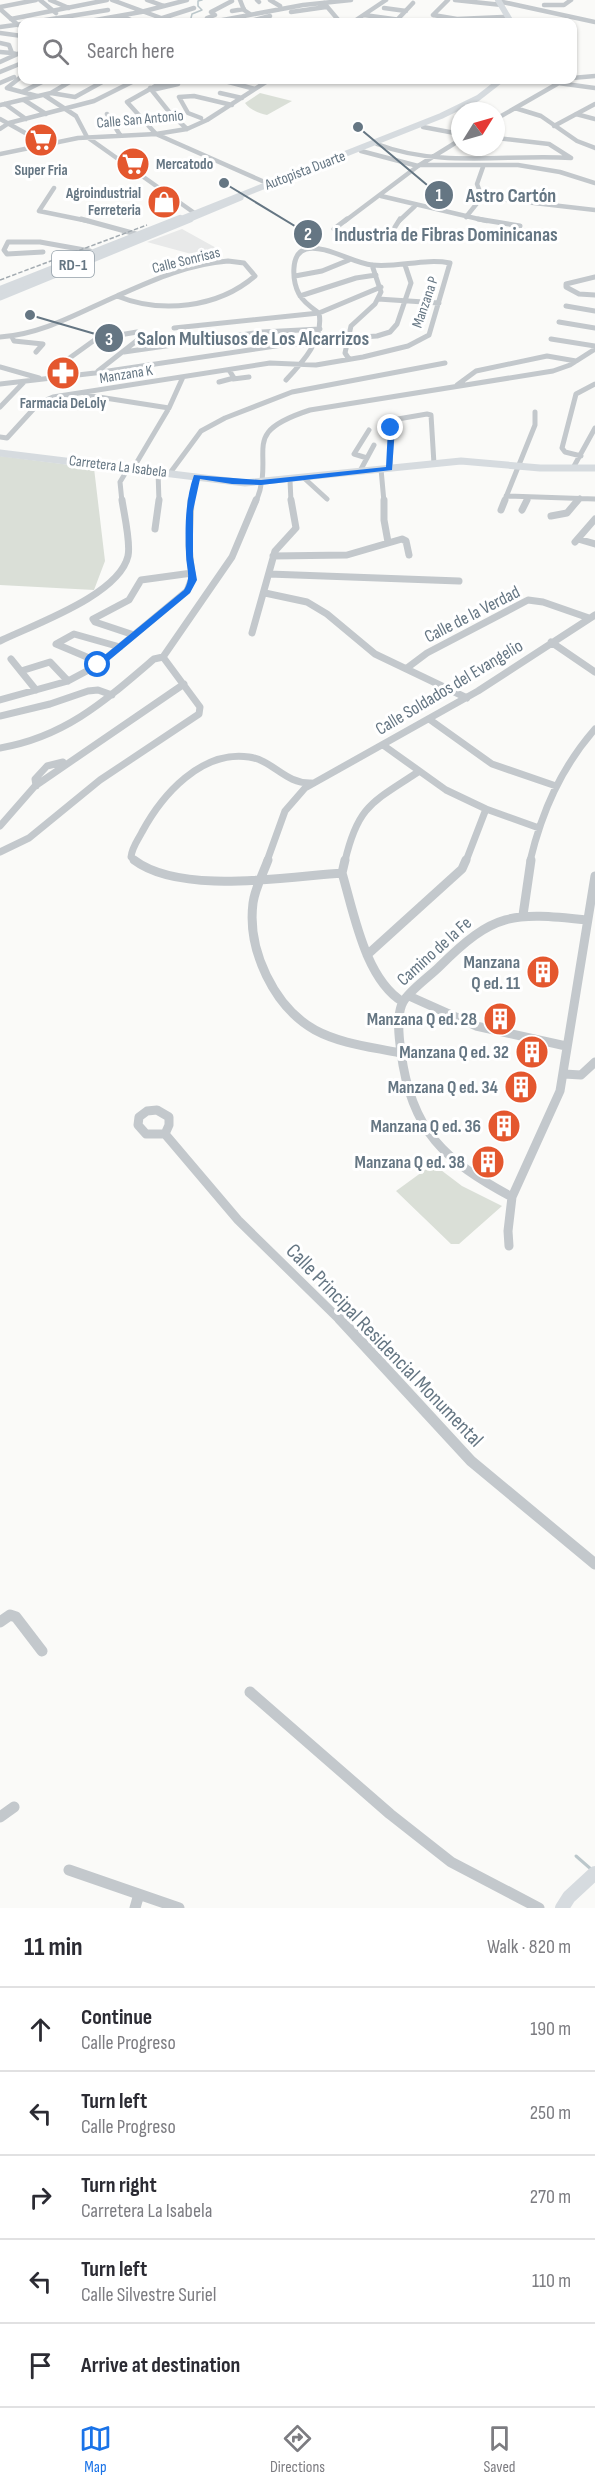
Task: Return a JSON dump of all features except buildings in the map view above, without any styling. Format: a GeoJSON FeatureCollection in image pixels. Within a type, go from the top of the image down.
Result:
{"type":"FeatureCollection","features":[{"type":"Feature","properties":{"kind":"highway"},"geometry":{"type":"LineString","coordinates":[[496,3],[503,18]]}},
{"type":"Feature","properties":{"kind":"highway"},"geometry":{"type":"LineString","coordinates":[[496,3],[508,18]]}},
{"type":"Feature","properties":{"kind":"highway","name":"Autopista Duarte"},"geometry":{"type":"LineString","coordinates":[[239,197],[269,183],[447,114],[478,98],[496,84]]}},
{"type":"Feature","properties":{"kind":"highway","name":"Autopista Duarte"},"geometry":{"type":"LineString","coordinates":[[479,102],[505,84]]}},
{"type":"Feature","properties":{"kind":"highway","name":"Autopista Duarte"},"geometry":{"type":"LineString","coordinates":[[239,197],[451,115]]}},
{"type":"Feature","properties":{"kind":"highway","name":"RD-1"},"geometry":{"type":"LineString","coordinates":[[0,292],[239,197]]}},
{"type":"Feature","properties":{"kind":"main road"},"geometry":{"type":"LineString","coordinates":[[0,292],[28,276],[90,251],[239,197]]}},
{"type":"Feature","properties":{"kind":"main road"},"geometry":{"type":"LineString","coordinates":[[0,292],[37,282],[239,197]]}},
{"type":"Feature","properties":{"kind":"main road"},"geometry":{"type":"LineString","coordinates":[[28,276],[23,280],[24,282],[37,282]]}},
{"type":"Feature","properties":{"kind":"main road","name":"Carretera La Isabela"},"geometry":{"type":"LineString","coordinates":[[0,453],[131,467],[232,482],[261,483],[360,471],[476,461],[519,466],[595,468]]}},
{"type":"Feature","properties":{"kind":"main road"},"geometry":{"type":"LineString","coordinates":[[565,1903],[595,1873]]}},
{"type":"Feature","properties":{"kind":"street"},"geometry":{"type":"LineString","coordinates":[[18,24],[0,8],[17,2],[38,0],[61,18],[108,10]]}},
{"type":"Feature","properties":{"kind":"street"},"geometry":{"type":"LineString","coordinates":[[50,0],[70,8]]}},
{"type":"Feature","properties":{"kind":"street"},"geometry":{"type":"LineString","coordinates":[[82,0],[126,18]]}},
{"type":"Feature","properties":{"kind":"street"},"geometry":{"type":"LineString","coordinates":[[11,19],[107,0]]}},
{"type":"Feature","properties":{"kind":"street"},"geometry":{"type":"LineString","coordinates":[[112,0],[161,18],[194,8]]}},
{"type":"Feature","properties":{"kind":"street"},"geometry":{"type":"LineString","coordinates":[[117,2],[124,0]]}},
{"type":"Feature","properties":{"kind":"street"},"geometry":{"type":"LineString","coordinates":[[147,0],[179,12]]}},
{"type":"Feature","properties":{"kind":"street"},"geometry":{"type":"LineString","coordinates":[[174,0],[180,2]]}},
{"type":"Feature","properties":{"kind":"street"},"geometry":{"type":"LineString","coordinates":[[109,18],[187,0]]}},
{"type":"Feature","properties":{"kind":"street"},"geometry":{"type":"LineString","coordinates":[[207,18],[215,15],[211,12],[230,1],[240,0],[244,9],[250,14]]}},
{"type":"Feature","properties":{"kind":"street"},"geometry":{"type":"LineString","coordinates":[[270,0],[280,6]]}},
{"type":"Feature","properties":{"kind":"street"},"geometry":{"type":"LineString","coordinates":[[315,0],[323,1]]}},
{"type":"Feature","properties":{"kind":"street"},"geometry":{"type":"LineString","coordinates":[[231,18],[323,1],[351,0]]}},
{"type":"Feature","properties":{"kind":"street"},"geometry":{"type":"LineString","coordinates":[[359,18],[386,0]]}},
{"type":"Feature","properties":{"kind":"street"},"geometry":{"type":"LineString","coordinates":[[448,0],[433,15],[448,18]]}},
{"type":"Feature","properties":{"kind":"street"},"geometry":{"type":"LineString","coordinates":[[455,0],[544,8],[595,22]]}},
{"type":"Feature","properties":{"kind":"street"},"geometry":{"type":"LineString","coordinates":[[543,0],[544,8]]}},
{"type":"Feature","properties":{"kind":"street"},"geometry":{"type":"LineString","coordinates":[[496,3],[544,8],[564,5],[572,0]]}},
{"type":"Feature","properties":{"kind":"street"},"geometry":{"type":"LineString","coordinates":[[323,1],[336,18]]}},
{"type":"Feature","properties":{"kind":"street"},"geometry":{"type":"LineString","coordinates":[[17,2],[36,18]]}},
{"type":"Feature","properties":{"kind":"street"},"geometry":{"type":"LineString","coordinates":[[399,18],[413,3]]}},
{"type":"Feature","properties":{"kind":"street"},"geometry":{"type":"LineString","coordinates":[[263,18],[326,7]]}},
{"type":"Feature","properties":{"kind":"street"},"geometry":{"type":"LineString","coordinates":[[384,8],[406,11]]}},
{"type":"Feature","properties":{"kind":"street"},"geometry":{"type":"LineString","coordinates":[[232,11],[244,9]]}},
{"type":"Feature","properties":{"kind":"street"},"geometry":{"type":"LineString","coordinates":[[457,12],[458,18]]}},
{"type":"Feature","properties":{"kind":"street"},"geometry":{"type":"LineString","coordinates":[[364,15],[384,18]]}},
{"type":"Feature","properties":{"kind":"street"},"geometry":{"type":"LineString","coordinates":[[0,27],[18,25]]}},
{"type":"Feature","properties":{"kind":"street"},"geometry":{"type":"LineString","coordinates":[[0,33],[18,35]]}},
{"type":"Feature","properties":{"kind":"street"},"geometry":{"type":"LineString","coordinates":[[0,43],[9,45],[14,54]]}},
{"type":"Feature","properties":{"kind":"street"},"geometry":{"type":"LineString","coordinates":[[0,54],[18,53]]}},
{"type":"Feature","properties":{"kind":"street"},"geometry":{"type":"LineString","coordinates":[[0,62],[14,54]]}},
{"type":"Feature","properties":{"kind":"street"},"geometry":{"type":"LineString","coordinates":[[0,72],[18,65]]}},
{"type":"Feature","properties":{"kind":"street"},"geometry":{"type":"LineString","coordinates":[[0,83],[18,76]]}},
{"type":"Feature","properties":{"kind":"street"},"geometry":{"type":"LineString","coordinates":[[577,78],[595,76]]}},
{"type":"Feature","properties":{"kind":"street"},"geometry":{"type":"LineString","coordinates":[[18,78],[7,88],[37,97]]}},
{"type":"Feature","properties":{"kind":"street"},"geometry":{"type":"LineString","coordinates":[[22,92],[38,84]]}},
{"type":"Feature","properties":{"kind":"street"},"geometry":{"type":"LineString","coordinates":[[3,105],[51,93],[66,84]]}},
{"type":"Feature","properties":{"kind":"street"},"geometry":{"type":"LineString","coordinates":[[75,97],[99,84]]}},
{"type":"Feature","properties":{"kind":"street"},"geometry":{"type":"LineString","coordinates":[[0,129],[9,123],[87,103],[127,84]]}},
{"type":"Feature","properties":{"kind":"street"},"geometry":{"type":"LineString","coordinates":[[165,84],[127,102],[156,134],[269,183]]}},
{"type":"Feature","properties":{"kind":"street"},"geometry":{"type":"LineString","coordinates":[[151,89],[178,84]]}},
{"type":"Feature","properties":{"kind":"street"},"geometry":{"type":"LineString","coordinates":[[236,84],[255,89]]}},
{"type":"Feature","properties":{"kind":"street","name":"Calle San Antonio"},"geometry":{"type":"LineString","coordinates":[[0,154],[87,137],[156,134],[187,129],[200,125],[263,84]]}},
{"type":"Feature","properties":{"kind":"street"},"geometry":{"type":"LineString","coordinates":[[505,114],[556,84]]}},
{"type":"Feature","properties":{"kind":"street"},"geometry":{"type":"LineString","coordinates":[[565,84],[595,88]]}},
{"type":"Feature","properties":{"kind":"street"},"geometry":{"type":"LineString","coordinates":[[151,89],[170,113],[187,129]]}},
{"type":"Feature","properties":{"kind":"street"},"geometry":{"type":"LineString","coordinates":[[51,93],[75,97],[87,103]]}},
{"type":"Feature","properties":{"kind":"street"},"geometry":{"type":"LineString","coordinates":[[220,93],[242,98]]}},
{"type":"Feature","properties":{"kind":"street"},"geometry":{"type":"LineString","coordinates":[[44,95],[68,108],[81,120],[87,137],[193,212]]}},
{"type":"Feature","properties":{"kind":"street"},"geometry":{"type":"LineString","coordinates":[[201,118],[188,113],[179,97],[194,96],[232,105]]}},
{"type":"Feature","properties":{"kind":"street"},"geometry":{"type":"LineString","coordinates":[[24,100],[46,114]]}},
{"type":"Feature","properties":{"kind":"street"},"geometry":{"type":"LineString","coordinates":[[554,126],[595,104]]}},
{"type":"Feature","properties":{"kind":"street"},"geometry":{"type":"LineString","coordinates":[[3,105],[26,119]]}},
{"type":"Feature","properties":{"kind":"street"},"geometry":{"type":"LineString","coordinates":[[515,108],[541,116],[577,141],[595,148]]}},
{"type":"Feature","properties":{"kind":"street"},"geometry":{"type":"LineString","coordinates":[[108,114],[120,135]]}},
{"type":"Feature","properties":{"kind":"street"},"geometry":{"type":"LineString","coordinates":[[576,114],[595,119]]}},
{"type":"Feature","properties":{"kind":"street"},"geometry":{"type":"LineString","coordinates":[[0,119],[45,144]]}},
{"type":"Feature","properties":{"kind":"street"},"geometry":{"type":"LineString","coordinates":[[423,126],[451,132]]}},
{"type":"Feature","properties":{"kind":"street"},"geometry":{"type":"LineString","coordinates":[[377,144],[400,153],[431,158],[536,156],[571,158],[549,144],[505,139]]}},
{"type":"Feature","properties":{"kind":"street"},"geometry":{"type":"LineString","coordinates":[[334,230],[419,166],[451,146]]}},
{"type":"Feature","properties":{"kind":"street"},"geometry":{"type":"LineString","coordinates":[[361,151],[419,166],[518,165],[560,172],[595,183]]}},
{"type":"Feature","properties":{"kind":"street"},"geometry":{"type":"LineString","coordinates":[[482,197],[477,184],[483,167]]}},
{"type":"Feature","properties":{"kind":"street"},"geometry":{"type":"LineString","coordinates":[[54,188],[39,211],[142,234]]}},
{"type":"Feature","properties":{"kind":"street"},"geometry":{"type":"LineString","coordinates":[[381,196],[415,206],[520,226]]}},
{"type":"Feature","properties":{"kind":"street"},"geometry":{"type":"LineString","coordinates":[[482,197],[595,210]]}},
{"type":"Feature","properties":{"kind":"street"},"geometry":{"type":"LineString","coordinates":[[466,217],[482,197]]}},
{"type":"Feature","properties":{"kind":"street"},"geometry":{"type":"LineString","coordinates":[[395,226],[401,217],[415,206]]}},
{"type":"Feature","properties":{"kind":"street"},"geometry":{"type":"LineString","coordinates":[[0,241],[53,243],[90,251]]}},
{"type":"Feature","properties":{"kind":"street"},"geometry":{"type":"LineString","coordinates":[[8,242],[4,247],[7,254],[43,252]]}},
{"type":"Feature","properties":{"kind":"street","name":"Manzana P"},"geometry":{"type":"LineString","coordinates":[[295,276],[295,263],[301,251],[317,250],[372,265],[450,263],[431,330],[422,341],[407,347],[349,359],[312,366],[303,364]]}},
{"type":"Feature","properties":{"kind":"street"},"geometry":{"type":"LineString","coordinates":[[286,380],[303,364],[320,329],[321,318],[319,313],[300,296],[295,276],[322,271],[349,260]]}},
{"type":"Feature","properties":{"kind":"street","name":"Calle Sonrisas"},"geometry":{"type":"LineString","coordinates":[[0,337],[12,337],[34,331],[157,278],[217,262],[244,263],[255,276],[248,283],[203,302],[148,306],[116,296]]}},
{"type":"Feature","properties":{"kind":"street"},"geometry":{"type":"LineString","coordinates":[[349,359],[345,353],[351,326],[375,304],[381,287],[372,265]]}},
{"type":"Feature","properties":{"kind":"street"},"geometry":{"type":"LineString","coordinates":[[348,338],[377,336],[390,332],[397,324],[411,283],[405,265]]}},
{"type":"Feature","properties":{"kind":"street"},"geometry":{"type":"LineString","coordinates":[[300,296],[356,278],[376,275]]}},
{"type":"Feature","properties":{"kind":"street"},"geometry":{"type":"LineString","coordinates":[[595,277],[566,284],[566,287],[579,294],[595,295]]}},
{"type":"Feature","properties":{"kind":"street"},"geometry":{"type":"LineString","coordinates":[[174,328],[319,313],[381,287]]}},
{"type":"Feature","properties":{"kind":"street"},"geometry":{"type":"LineString","coordinates":[[378,299],[439,303]]}},
{"type":"Feature","properties":{"kind":"street"},"geometry":{"type":"LineString","coordinates":[[566,306],[595,310]]}},
{"type":"Feature","properties":{"kind":"street"},"geometry":{"type":"LineString","coordinates":[[559,322],[595,328]]}},
{"type":"Feature","properties":{"kind":"street"},"geometry":{"type":"LineString","coordinates":[[205,325],[210,340]]}},
{"type":"Feature","properties":{"kind":"street"},"geometry":{"type":"LineString","coordinates":[[124,352],[271,331],[320,329]]}},
{"type":"Feature","properties":{"kind":"street"},"geometry":{"type":"LineString","coordinates":[[59,377],[60,368],[64,362],[96,339],[137,332],[144,335],[95,373]]}},
{"type":"Feature","properties":{"kind":"street"},"geometry":{"type":"LineString","coordinates":[[12,337],[14,341],[43,344],[36,352]]}},
{"type":"Feature","properties":{"kind":"street"},"geometry":{"type":"LineString","coordinates":[[551,339],[595,348]]}},
{"type":"Feature","properties":{"kind":"street"},"geometry":{"type":"LineString","coordinates":[[0,384],[95,373],[289,344],[312,345]]}},
{"type":"Feature","properties":{"kind":"street"},"geometry":{"type":"LineString","coordinates":[[0,755],[2,748],[40,739],[86,716],[154,659],[163,657],[174,644],[232,557],[260,492],[262,442],[266,431],[280,422],[310,410],[553,371],[576,361],[595,348]]}},
{"type":"Feature","properties":{"kind":"street"},"geometry":{"type":"LineString","coordinates":[[457,385],[476,371],[547,356],[576,361]]}},
{"type":"Feature","properties":{"kind":"street","name":"Manzana K"},"geometry":{"type":"LineString","coordinates":[[3,438],[45,399],[286,362],[303,364]]}},
{"type":"Feature","properties":{"kind":"street"},"geometry":{"type":"LineString","coordinates":[[170,473],[201,431],[225,418],[292,392],[445,363]]}},
{"type":"Feature","properties":{"kind":"street"},"geometry":{"type":"LineString","coordinates":[[0,367],[45,379]]}},
{"type":"Feature","properties":{"kind":"street"},"geometry":{"type":"LineString","coordinates":[[229,370],[233,379]]}},
{"type":"Feature","properties":{"kind":"street"},"geometry":{"type":"LineString","coordinates":[[0,641],[100,592],[122,572],[129,554],[120,482],[169,408],[183,377]]}},
{"type":"Feature","properties":{"kind":"street"},"geometry":{"type":"LineString","coordinates":[[219,381],[249,377]]}},
{"type":"Feature","properties":{"kind":"street"},"geometry":{"type":"LineString","coordinates":[[0,407],[24,382]]}},
{"type":"Feature","properties":{"kind":"street"},"geometry":{"type":"LineString","coordinates":[[581,456],[565,452],[562,448],[576,394],[595,384]]}},
{"type":"Feature","properties":{"kind":"street"},"geometry":{"type":"LineString","coordinates":[[79,394],[169,408]]}},
{"type":"Feature","properties":{"kind":"street"},"geometry":{"type":"LineString","coordinates":[[501,510],[534,425],[535,412]]}},
{"type":"Feature","properties":{"kind":"street"},"geometry":{"type":"LineString","coordinates":[[388,542],[384,520],[384,493],[392,420],[431,415],[434,464]]}},
{"type":"Feature","properties":{"kind":"street"},"geometry":{"type":"LineString","coordinates":[[367,458],[354,454],[369,430]]}},
{"type":"Feature","properties":{"kind":"street"},"geometry":{"type":"LineString","coordinates":[[573,468],[594,432]]}},
{"type":"Feature","properties":{"kind":"street"},"geometry":{"type":"LineString","coordinates":[[360,471],[374,445]]}},
{"type":"Feature","properties":{"kind":"street"},"geometry":{"type":"LineString","coordinates":[[155,529],[159,510],[158,471]]}},
{"type":"Feature","properties":{"kind":"street"},"geometry":{"type":"LineString","coordinates":[[0,699],[68,681],[101,663],[188,591],[194,580],[189,557],[190,511],[196,477]]}},
{"type":"Feature","properties":{"kind":"street"},"geometry":{"type":"LineString","coordinates":[[304,478],[327,500]]}},
{"type":"Feature","properties":{"kind":"street"},"geometry":{"type":"LineString","coordinates":[[252,633],[265,593],[273,556],[278,546],[296,528],[291,508],[290,480]]}},
{"type":"Feature","properties":{"kind":"street"},"geometry":{"type":"LineString","coordinates":[[506,496],[595,499]]}},
{"type":"Feature","properties":{"kind":"street"},"geometry":{"type":"LineString","coordinates":[[522,510],[528,496]]}},
{"type":"Feature","properties":{"kind":"street"},"geometry":{"type":"LineString","coordinates":[[562,498],[551,516],[567,513],[580,498]]}},
{"type":"Feature","properties":{"kind":"street"},"geometry":{"type":"LineString","coordinates":[[595,519],[577,541],[595,544]]}},
{"type":"Feature","properties":{"kind":"street"},"geometry":{"type":"LineString","coordinates":[[584,532],[595,534]]}},
{"type":"Feature","properties":{"kind":"street"},"geometry":{"type":"LineString","coordinates":[[273,556],[347,555],[388,542],[406,541],[409,555]]}},
{"type":"Feature","properties":{"kind":"street"},"geometry":{"type":"LineString","coordinates":[[134,635],[95,622],[93,619],[129,600],[141,580],[192,573]]}},
{"type":"Feature","properties":{"kind":"street"},"geometry":{"type":"LineString","coordinates":[[269,574],[459,580]]}},
{"type":"Feature","properties":{"kind":"street"},"geometry":{"type":"LineString","coordinates":[[265,593],[307,602],[375,654],[467,698]]}},
{"type":"Feature","properties":{"kind":"street","name":"Calle de la Verdad"},"geometry":{"type":"LineString","coordinates":[[406,668],[427,653],[528,600],[543,602],[592,617]]}},
{"type":"Feature","properties":{"kind":"street","name":"Calle Soldados del Evangelio"},"geometry":{"type":"LineString","coordinates":[[400,1053],[323,1033],[300,1021],[280,998],[256,948],[252,931],[254,901],[287,805],[296,795],[316,782],[467,698],[592,617]]}},
{"type":"Feature","properties":{"kind":"street"},"geometry":{"type":"LineString","coordinates":[[101,663],[56,644],[74,634],[120,647]]}},
{"type":"Feature","properties":{"kind":"street"},"geometry":{"type":"LineString","coordinates":[[551,642],[595,672]]}},
{"type":"Feature","properties":{"kind":"street"},"geometry":{"type":"LineString","coordinates":[[0,852],[29,838],[100,780],[199,714],[200,707],[163,657]]}},
{"type":"Feature","properties":{"kind":"street"},"geometry":{"type":"LineString","coordinates":[[11,658],[36,690]]}},
{"type":"Feature","properties":{"kind":"street"},"geometry":{"type":"LineString","coordinates":[[21,671],[50,662],[68,681]]}},
{"type":"Feature","properties":{"kind":"street"},"geometry":{"type":"LineString","coordinates":[[0,826],[36,786],[35,778],[42,770],[56,763],[67,762],[105,740],[184,684]]}},
{"type":"Feature","properties":{"kind":"street"},"geometry":{"type":"LineString","coordinates":[[0,716],[50,704],[88,691],[98,690],[112,694]]}},
{"type":"Feature","properties":{"kind":"street"},"geometry":{"type":"LineString","coordinates":[[429,719],[492,764],[556,786]]}},
{"type":"Feature","properties":{"kind":"street"},"geometry":{"type":"LineString","coordinates":[[523,915],[526,882],[539,828],[556,786],[571,758],[595,729]]}},
{"type":"Feature","properties":{"kind":"street"},"geometry":{"type":"LineString","coordinates":[[383,745],[446,790],[486,809],[539,828]]}},
{"type":"Feature","properties":{"kind":"street"},"geometry":{"type":"LineString","coordinates":[[316,782],[303,784],[293,782],[270,766],[250,758],[231,758],[206,766],[186,778],[154,810],[131,857],[140,864],[185,881],[260,879],[342,873]]}},
{"type":"Feature","properties":{"kind":"street"},"geometry":{"type":"LineString","coordinates":[[418,772],[376,800],[363,812],[351,835],[342,873],[367,955],[390,994],[476,1026],[566,1046]]}},
{"type":"Feature","properties":{"kind":"street"},"geometry":{"type":"LineString","coordinates":[[367,955],[462,869],[486,809]]}},
{"type":"Feature","properties":{"kind":"street"},"geometry":{"type":"LineString","coordinates":[[509,1246],[508,1223],[512,1197],[560,1090],[564,1074],[566,1046],[595,876]]}},
{"type":"Feature","properties":{"kind":"street","name":"Camino de la Fe"},"geometry":{"type":"LineString","coordinates":[[512,1197],[460,1168],[435,1144],[424,1129],[417,1114],[400,1053],[400,1016],[406,999],[480,929],[523,915],[587,920]]}},
{"type":"Feature","properties":{"kind":"street"},"geometry":{"type":"LineString","coordinates":[[564,1074],[581,1075],[595,1062]]}},
{"type":"Feature","properties":{"kind":"street","name":"Calle Principal Residencial Monumental"},"geometry":{"type":"LineString","coordinates":[[165,1134],[238,1220],[319,1297],[471,1461],[595,1564]]}},
{"type":"Feature","properties":{"kind":"street"},"geometry":{"type":"LineString","coordinates":[[0,1622],[10,1615],[16,1617],[42,1651]]}},
{"type":"Feature","properties":{"kind":"street"},"geometry":{"type":"LineString","coordinates":[[250,1692],[390,1814],[451,1862],[539,1908]]}},
{"type":"Feature","properties":{"kind":"street"},"geometry":{"type":"LineString","coordinates":[[0,1818],[14,1807]]}},
{"type":"Feature","properties":{"kind":"street"},"geometry":{"type":"LineString","coordinates":[[69,1870],[179,1908]]}},
{"type":"Feature","properties":{"kind":"street"},"geometry":{"type":"LineString","coordinates":[[135,1908],[139,1894]]}},
{"type":"Feature","properties":{"kind":"shaded area"},"geometry":{"type":"Polygon","coordinates":[[[260,93],[292,101],[267,115],[252,109],[245,103],[260,93]]]}},
{"type":"Feature","properties":{"kind":"shaded area"},"geometry":{"type":"Polygon","coordinates":[[[182,229],[220,250],[206,258],[147,242],[182,229]]]}},
{"type":"Feature","properties":{"kind":"shaded area"},"geometry":{"type":"Polygon","coordinates":[[[0,456],[94,468],[105,561],[94,590],[0,585],[0,456]]]}},
{"type":"Feature","properties":{"kind":"shaded area"},"geometry":{"type":"Polygon","coordinates":[[[433,1164],[462,1186],[502,1206],[459,1244],[451,1244],[396,1191],[433,1164]]]}},
{"type":"Feature","properties":{"kind":"waterway"},"geometry":{"type":"LineString","coordinates":[[191,18],[192,14],[202,10],[198,6],[198,1],[202,0]]}},
{"type":"Feature","properties":{"kind":"waterway"},"geometry":{"type":"LineString","coordinates":[[576,1856],[592,1870]]}},
{"type":"Feature","properties":{"kind":"railway"},"geometry":{"type":"LineString","coordinates":[[0,280],[147,225]]}},
{"type":"Feature","properties":{"kind":"place","name":"Astro Cartón"},"geometry":{"type":"Point","coordinates":[358,127]}},
{"type":"Feature","properties":{"kind":"place","name":"Super Fria"},"geometry":{"type":"Point","coordinates":[41,140]}},
{"type":"Feature","properties":{"kind":"place","name":"Mercatodo"},"geometry":{"type":"Point","coordinates":[133,164]}},
{"type":"Feature","properties":{"kind":"place","name":"Industria de Fibras Dominicanas"},"geometry":{"type":"Point","coordinates":[224,183]}},
{"type":"Feature","properties":{"kind":"place","name":"Agroindustrial Ferreteria"},"geometry":{"type":"Point","coordinates":[164,202]}},
{"type":"Feature","properties":{"kind":"place","name":"Salon Multiusos de Los Alcarrizos"},"geometry":{"type":"Point","coordinates":[30,315]}},
{"type":"Feature","properties":{"kind":"place","name":"Farmacia DeLoly"},"geometry":{"type":"Point","coordinates":[63,373]}},
{"type":"Feature","properties":{"kind":"place","name":"Manzana Q ed. 11"},"geometry":{"type":"Point","coordinates":[543,972]}},
{"type":"Feature","properties":{"kind":"place","name":"Manzana Q ed. 28"},"geometry":{"type":"Point","coordinates":[500,1019]}},
{"type":"Feature","properties":{"kind":"place","name":"Manzana Q ed. 32"},"geometry":{"type":"Point","coordinates":[532,1052]}},
{"type":"Feature","properties":{"kind":"place","name":"Manzana Q ed. 34"},"geometry":{"type":"Point","coordinates":[521,1087]}},
{"type":"Feature","properties":{"kind":"place","name":"Manzana Q ed. 36"},"geometry":{"type":"Point","coordinates":[504,1126]}},
{"type":"Feature","properties":{"kind":"place","name":"Manzana Q ed. 38"},"geometry":{"type":"Point","coordinates":[488,1162]}},
{"type":"Feature","properties":{"kind":"route"},"geometry":{"type":"LineString","coordinates":[[98,665],[188,591],[194,580],[189,557],[190,511],[196,477],[261,483],[390,468],[391,428]]}}]}
